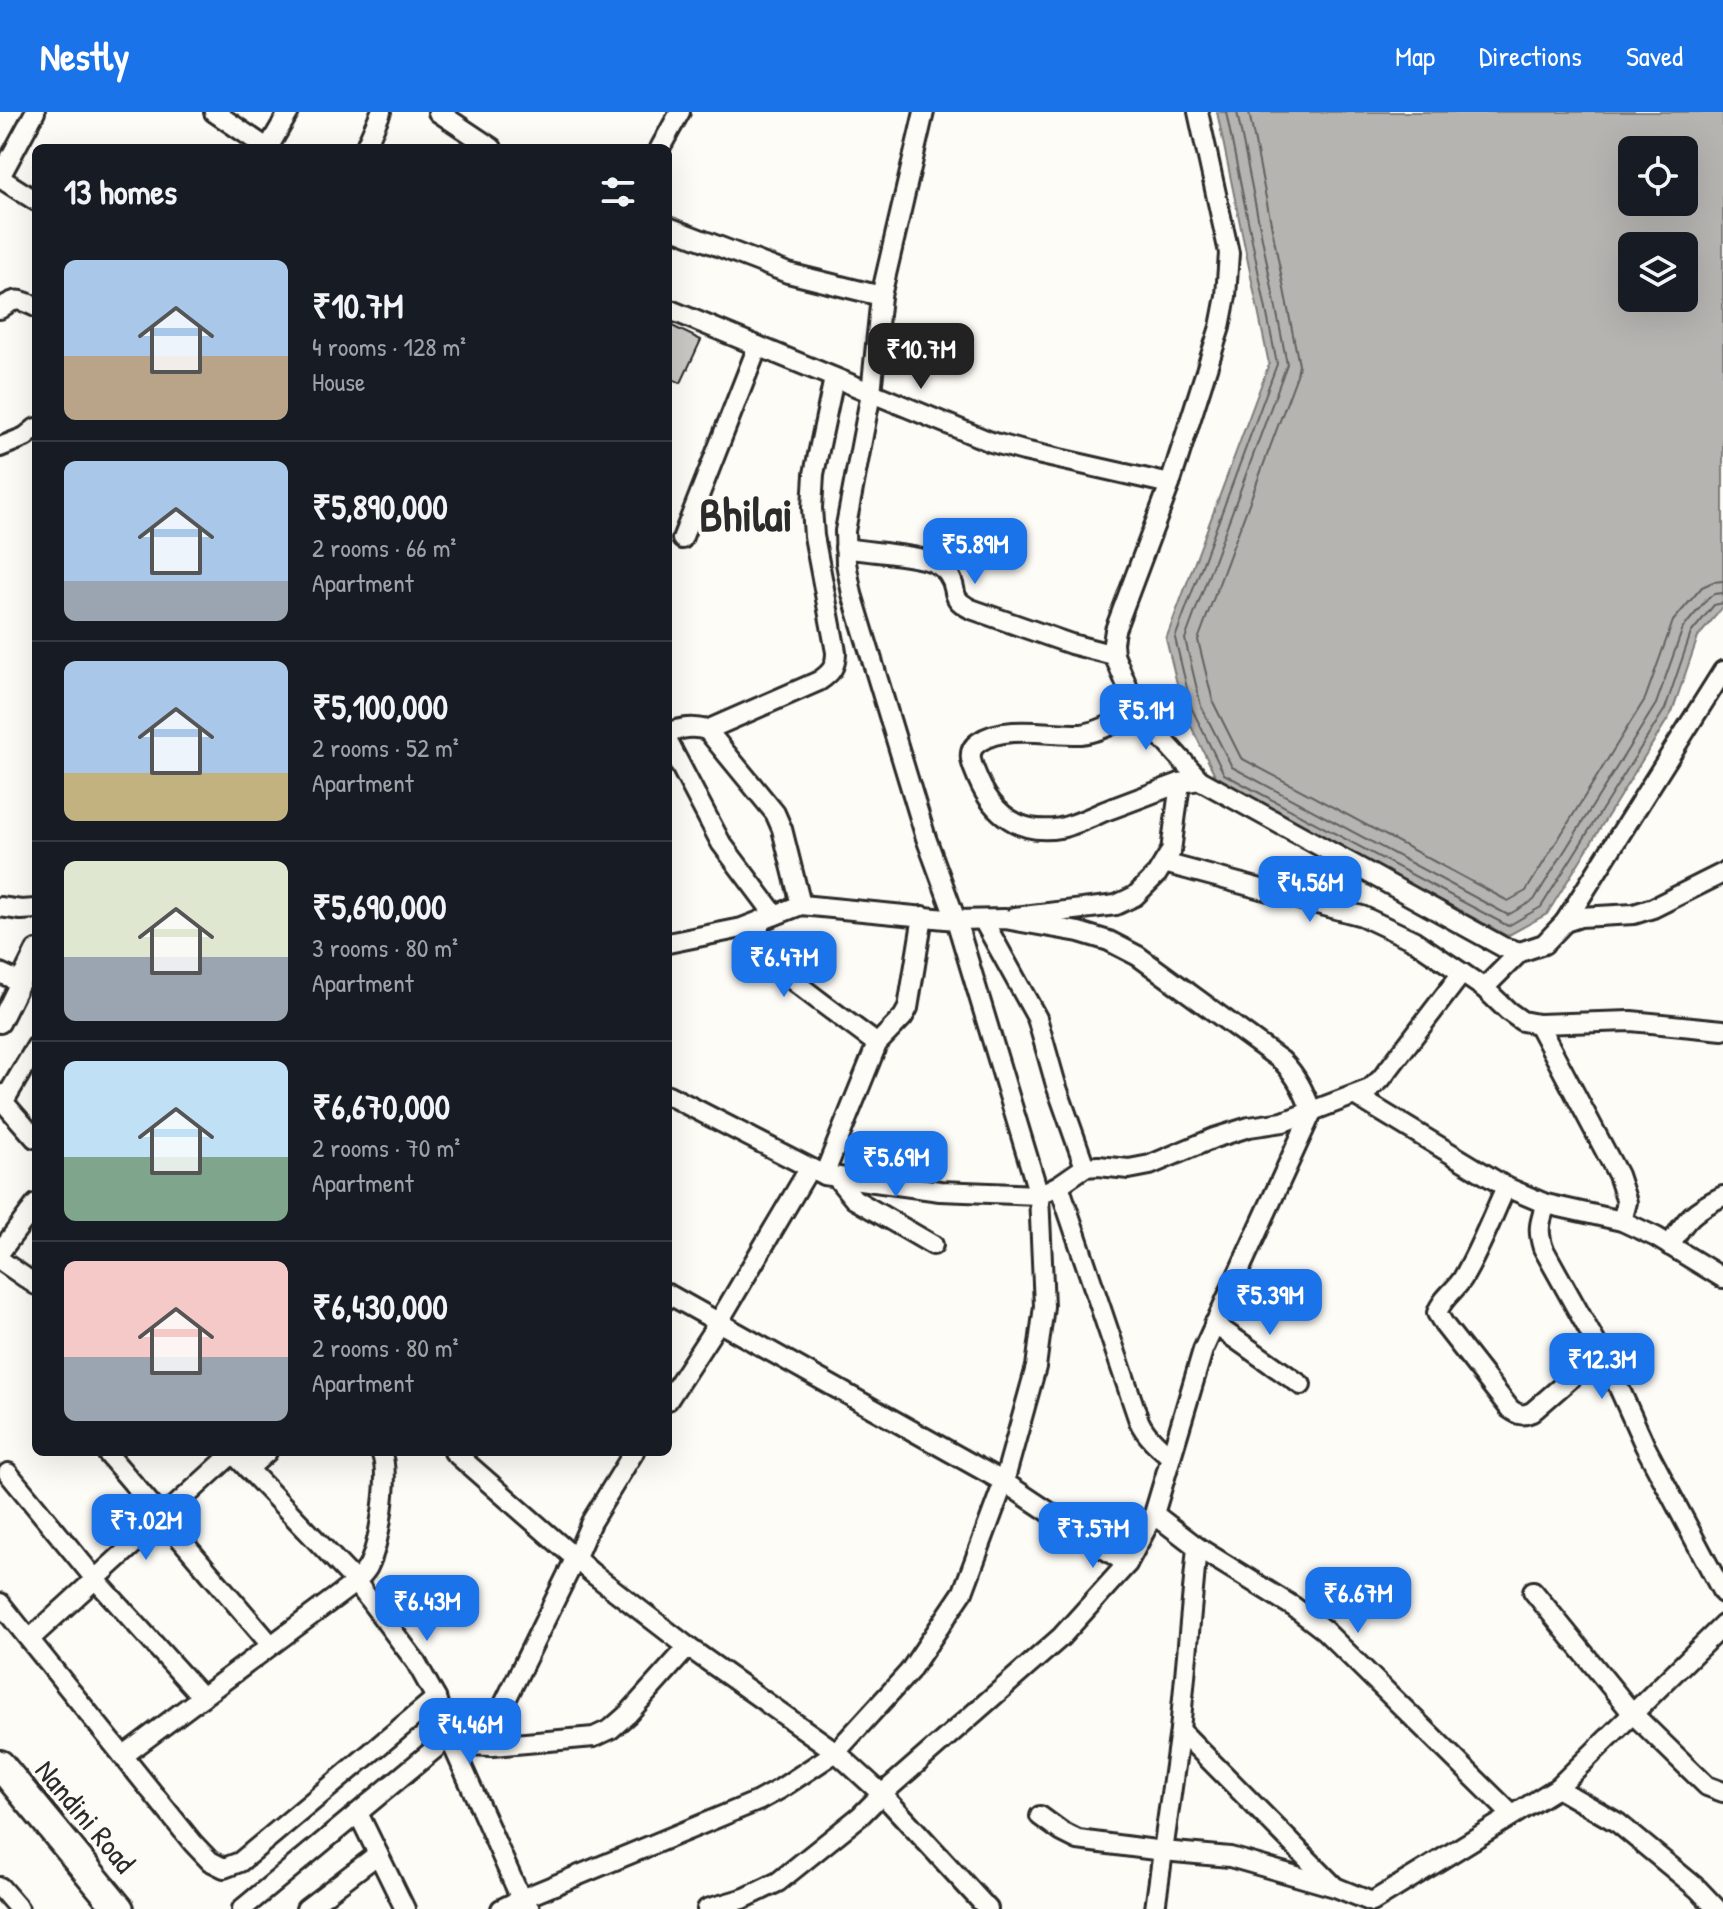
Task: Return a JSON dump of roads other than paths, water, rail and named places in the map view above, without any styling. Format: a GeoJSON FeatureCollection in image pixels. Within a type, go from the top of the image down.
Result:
{"type":"FeatureCollection","features":[{"type":"Feature","properties":{"kind":"main road","name":"Nandini Road"},"geometry":{"type":"LineString","coordinates":[[0,1765],[119,1909]]}},
{"type":"Feature","properties":{"kind":"street"},"geometry":{"type":"LineString","coordinates":[[32,198],[0,178],[35,112]]}},
{"type":"Feature","properties":{"kind":"street"},"geometry":{"type":"LineString","coordinates":[[214,112],[262,144]]}},
{"type":"Feature","properties":{"kind":"street"},"geometry":{"type":"LineString","coordinates":[[270,144],[289,112]]}},
{"type":"Feature","properties":{"kind":"street"},"geometry":{"type":"LineString","coordinates":[[367,144],[381,112]]}},
{"type":"Feature","properties":{"kind":"street"},"geometry":{"type":"LineString","coordinates":[[438,112],[486,144]]}},
{"type":"Feature","properties":{"kind":"street"},"geometry":{"type":"LineString","coordinates":[[662,144],[680,112]]}},
{"type":"Feature","properties":{"kind":"street"},"geometry":{"type":"LineString","coordinates":[[501,1909],[526,1904],[758,1801],[836,1752],[909,1672],[963,1592],[1004,1482],[1036,1367],[1044,1306],[1039,1195],[956,920],[926,838],[852,594],[845,548],[845,531],[871,393],[881,296],[924,112]]}},
{"type":"Feature","properties":{"kind":"street"},"geometry":{"type":"LineString","coordinates":[[1198,112],[1229,253],[1226,296],[1220,327],[1170,484],[1115,630],[1114,655],[1138,712],[1200,780],[1503,947],[1520,952]]}},
{"type":"Feature","properties":{"kind":"street"},"geometry":{"type":"LineString","coordinates":[[672,229],[788,273],[881,296]]}},
{"type":"Feature","properties":{"kind":"street"},"geometry":{"type":"LineString","coordinates":[[0,309],[9,302],[20,300],[32,305]]}},
{"type":"Feature","properties":{"kind":"street"},"geometry":{"type":"LineString","coordinates":[[672,311],[991,442],[1170,484]]}},
{"type":"Feature","properties":{"kind":"street"},"geometry":{"type":"LineString","coordinates":[[682,539],[758,346]]}},
{"type":"Feature","properties":{"kind":"street"},"geometry":{"type":"LineString","coordinates":[[707,730],[819,681],[836,664],[812,508],[814,474],[834,378]]}},
{"type":"Feature","properties":{"kind":"street"},"geometry":{"type":"LineString","coordinates":[[0,447],[32,431]]}},
{"type":"Feature","properties":{"kind":"street"},"geometry":{"type":"LineString","coordinates":[[845,548],[929,560],[946,571],[956,598],[971,609],[1071,644],[1114,655]]}},
{"type":"Feature","properties":{"kind":"street"},"geometry":{"type":"LineString","coordinates":[[1484,988],[1520,952],[1544,944],[1565,922],[1723,671]]}},
{"type":"Feature","properties":{"kind":"street"},"geometry":{"type":"LineString","coordinates":[[1138,712],[1095,732],[1021,731],[988,737],[976,743],[970,760],[994,807],[1026,828],[1061,828],[1180,783],[1200,780]]}},
{"type":"Feature","properties":{"kind":"street"},"geometry":{"type":"LineString","coordinates":[[672,731],[684,727],[707,730],[775,813],[801,905]]}},
{"type":"Feature","properties":{"kind":"street"},"geometry":{"type":"LineString","coordinates":[[672,750],[721,843],[767,918],[758,946],[762,954],[877,1044]]}},
{"type":"Feature","properties":{"kind":"street"},"geometry":{"type":"LineString","coordinates":[[672,942],[742,928],[801,905],[983,920],[1116,905],[1135,896],[1157,874],[1171,851],[1180,783]]}},
{"type":"Feature","properties":{"kind":"street"},"geometry":{"type":"LineString","coordinates":[[1164,863],[1362,916],[1413,940],[1484,988],[1522,1021],[1538,1024],[1631,1021],[1723,1030]]}},
{"type":"Feature","properties":{"kind":"street"},"geometry":{"type":"LineString","coordinates":[[1565,922],[1580,917],[1634,914],[1719,879]]}},
{"type":"Feature","properties":{"kind":"street"},"geometry":{"type":"LineString","coordinates":[[0,907],[32,909]]}},
{"type":"Feature","properties":{"kind":"street"},"geometry":{"type":"LineString","coordinates":[[672,1394],[823,1174],[877,1044],[908,1008],[923,916]]}},
{"type":"Feature","properties":{"kind":"street"},"geometry":{"type":"LineString","coordinates":[[707,1909],[745,1898],[778,1882],[860,1816],[1061,1637],[1127,1564],[1154,1514],[1203,1350],[1312,1112],[1303,1089],[1282,1061],[1138,956],[1109,941],[1079,932],[1005,919]]}},
{"type":"Feature","properties":{"kind":"street"},"geometry":{"type":"LineString","coordinates":[[983,920],[1037,1018],[1056,1085],[1085,1167]]}},
{"type":"Feature","properties":{"kind":"street"},"geometry":{"type":"LineString","coordinates":[[0,1023],[32,958]]}},
{"type":"Feature","properties":{"kind":"street"},"geometry":{"type":"LineString","coordinates":[[0,973],[20,982]]}},
{"type":"Feature","properties":{"kind":"street"},"geometry":{"type":"LineString","coordinates":[[823,1174],[940,1191],[1039,1195],[1085,1167],[1129,1169],[1150,1165],[1214,1138],[1249,1127],[1283,1122],[1370,1089],[1381,1079],[1462,973]]}},
{"type":"Feature","properties":{"kind":"street"},"geometry":{"type":"LineString","coordinates":[[1538,1024],[1618,1175],[1627,1202],[1622,1221]]}},
{"type":"Feature","properties":{"kind":"street"},"geometry":{"type":"LineString","coordinates":[[32,1053],[2,1098],[32,1133]]}},
{"type":"Feature","properties":{"kind":"street"},"geometry":{"type":"LineString","coordinates":[[1356,1096],[1506,1187],[1546,1204],[1622,1221],[1723,1278]]}},
{"type":"Feature","properties":{"kind":"street"},"geometry":{"type":"LineString","coordinates":[[672,1097],[823,1174],[854,1199],[933,1245]]}},
{"type":"Feature","properties":{"kind":"street"},"geometry":{"type":"LineString","coordinates":[[1059,1185],[1139,1421],[1154,1443],[1171,1457]]}},
{"type":"Feature","properties":{"kind":"street"},"geometry":{"type":"LineString","coordinates":[[1506,1187],[1468,1269],[1459,1285],[1441,1303],[1437,1313],[1517,1414],[1532,1412],[1601,1352]]}},
{"type":"Feature","properties":{"kind":"street"},"geometry":{"type":"LineString","coordinates":[[1670,1246],[1680,1227],[1693,1213],[1723,1196]]}},
{"type":"Feature","properties":{"kind":"street"},"geometry":{"type":"LineString","coordinates":[[1546,1204],[1538,1234],[1543,1248],[1612,1372],[1645,1446],[1723,1593]]}},
{"type":"Feature","properties":{"kind":"street"},"geometry":{"type":"LineString","coordinates":[[3,1240],[32,1208]]}},
{"type":"Feature","properties":{"kind":"street"},"geometry":{"type":"LineString","coordinates":[[0,1260],[32,1282]]}},
{"type":"Feature","properties":{"kind":"street"},"geometry":{"type":"LineString","coordinates":[[672,1296],[1004,1482],[1127,1564]]}},
{"type":"Feature","properties":{"kind":"street"},"geometry":{"type":"LineString","coordinates":[[1214,1324],[1301,1385]]}},
{"type":"Feature","properties":{"kind":"street"},"geometry":{"type":"LineString","coordinates":[[110,1456],[271,1645]]}},
{"type":"Feature","properties":{"kind":"street"},"geometry":{"type":"LineString","coordinates":[[30,1639],[230,1456]]}},
{"type":"Feature","properties":{"kind":"street"},"geometry":{"type":"LineString","coordinates":[[236,1456],[356,1582],[416,1662],[436,1698],[449,1737],[526,1904]]}},
{"type":"Feature","properties":{"kind":"street"},"geometry":{"type":"LineString","coordinates":[[248,1469],[263,1456]]}},
{"type":"Feature","properties":{"kind":"street"},"geometry":{"type":"LineString","coordinates":[[123,1756],[356,1582],[368,1568],[378,1534],[386,1479],[383,1456]]}},
{"type":"Feature","properties":{"kind":"street"},"geometry":{"type":"LineString","coordinates":[[459,1456],[575,1559],[688,1647],[836,1752],[882,1794],[988,1909]]}},
{"type":"Feature","properties":{"kind":"street"},"geometry":{"type":"LineString","coordinates":[[492,1746],[502,1708],[591,1522],[632,1456]]}},
{"type":"Feature","properties":{"kind":"street"},"geometry":{"type":"LineString","coordinates":[[8,1473],[96,1580],[202,1697]]}},
{"type":"Feature","properties":{"kind":"street"},"geometry":{"type":"LineString","coordinates":[[1154,1514],[1197,1547],[1294,1607],[1324,1630],[1512,1815]]}},
{"type":"Feature","properties":{"kind":"street"},"geometry":{"type":"LineString","coordinates":[[1155,1909],[1180,1730],[1197,1547]]}},
{"type":"Feature","properties":{"kind":"street"},"geometry":{"type":"LineString","coordinates":[[1533,1591],[1633,1714],[1707,1786],[1723,1792]]}},
{"type":"Feature","properties":{"kind":"street"},"geometry":{"type":"LineString","coordinates":[[0,1603],[201,1852],[224,1868],[240,1862],[436,1698]]}},
{"type":"Feature","properties":{"kind":"street"},"geometry":{"type":"LineString","coordinates":[[1040,1816],[1078,1840],[1230,1857],[1335,1887],[1376,1906],[1557,1788],[1723,1625]]}},
{"type":"Feature","properties":{"kind":"street"},"geometry":{"type":"LineString","coordinates":[[449,1737],[467,1745],[492,1746],[594,1737],[611,1729],[628,1714],[688,1647]]}},
{"type":"Feature","properties":{"kind":"street"},"geometry":{"type":"LineString","coordinates":[[1180,1730],[1335,1887]]}},
{"type":"Feature","properties":{"kind":"street"},"geometry":{"type":"LineString","coordinates":[[242,1909],[449,1737]]}},
{"type":"Feature","properties":{"kind":"street"},"geometry":{"type":"LineString","coordinates":[[1557,1788],[1618,1823],[1698,1889],[1717,1909]]}},
{"type":"Feature","properties":{"kind":"street"},"geometry":{"type":"LineString","coordinates":[[358,1813],[405,1909]]}},
{"type":"Feature","properties":{"kind":"street"},"geometry":{"type":"LineString","coordinates":[[306,1909],[378,1854]]}},
{"type":"Feature","properties":{"kind":"street"},"geometry":{"type":"LineString","coordinates":[[0,1887],[19,1909]]}},
{"type":"Feature","properties":{"kind":"water"},"geometry":{"type":"Polygon","coordinates":[[[1217,112],[1723,112],[1723,607],[1698,637],[1672,712],[1547,914],[1507,936],[1217,779],[1184,712],[1166,639],[1269,364],[1217,112]]]}},
{"type":"Feature","properties":{"kind":"district","name":"Bhilai"},"geometry":{"type":"Point","coordinates":[746,514]}}]}
